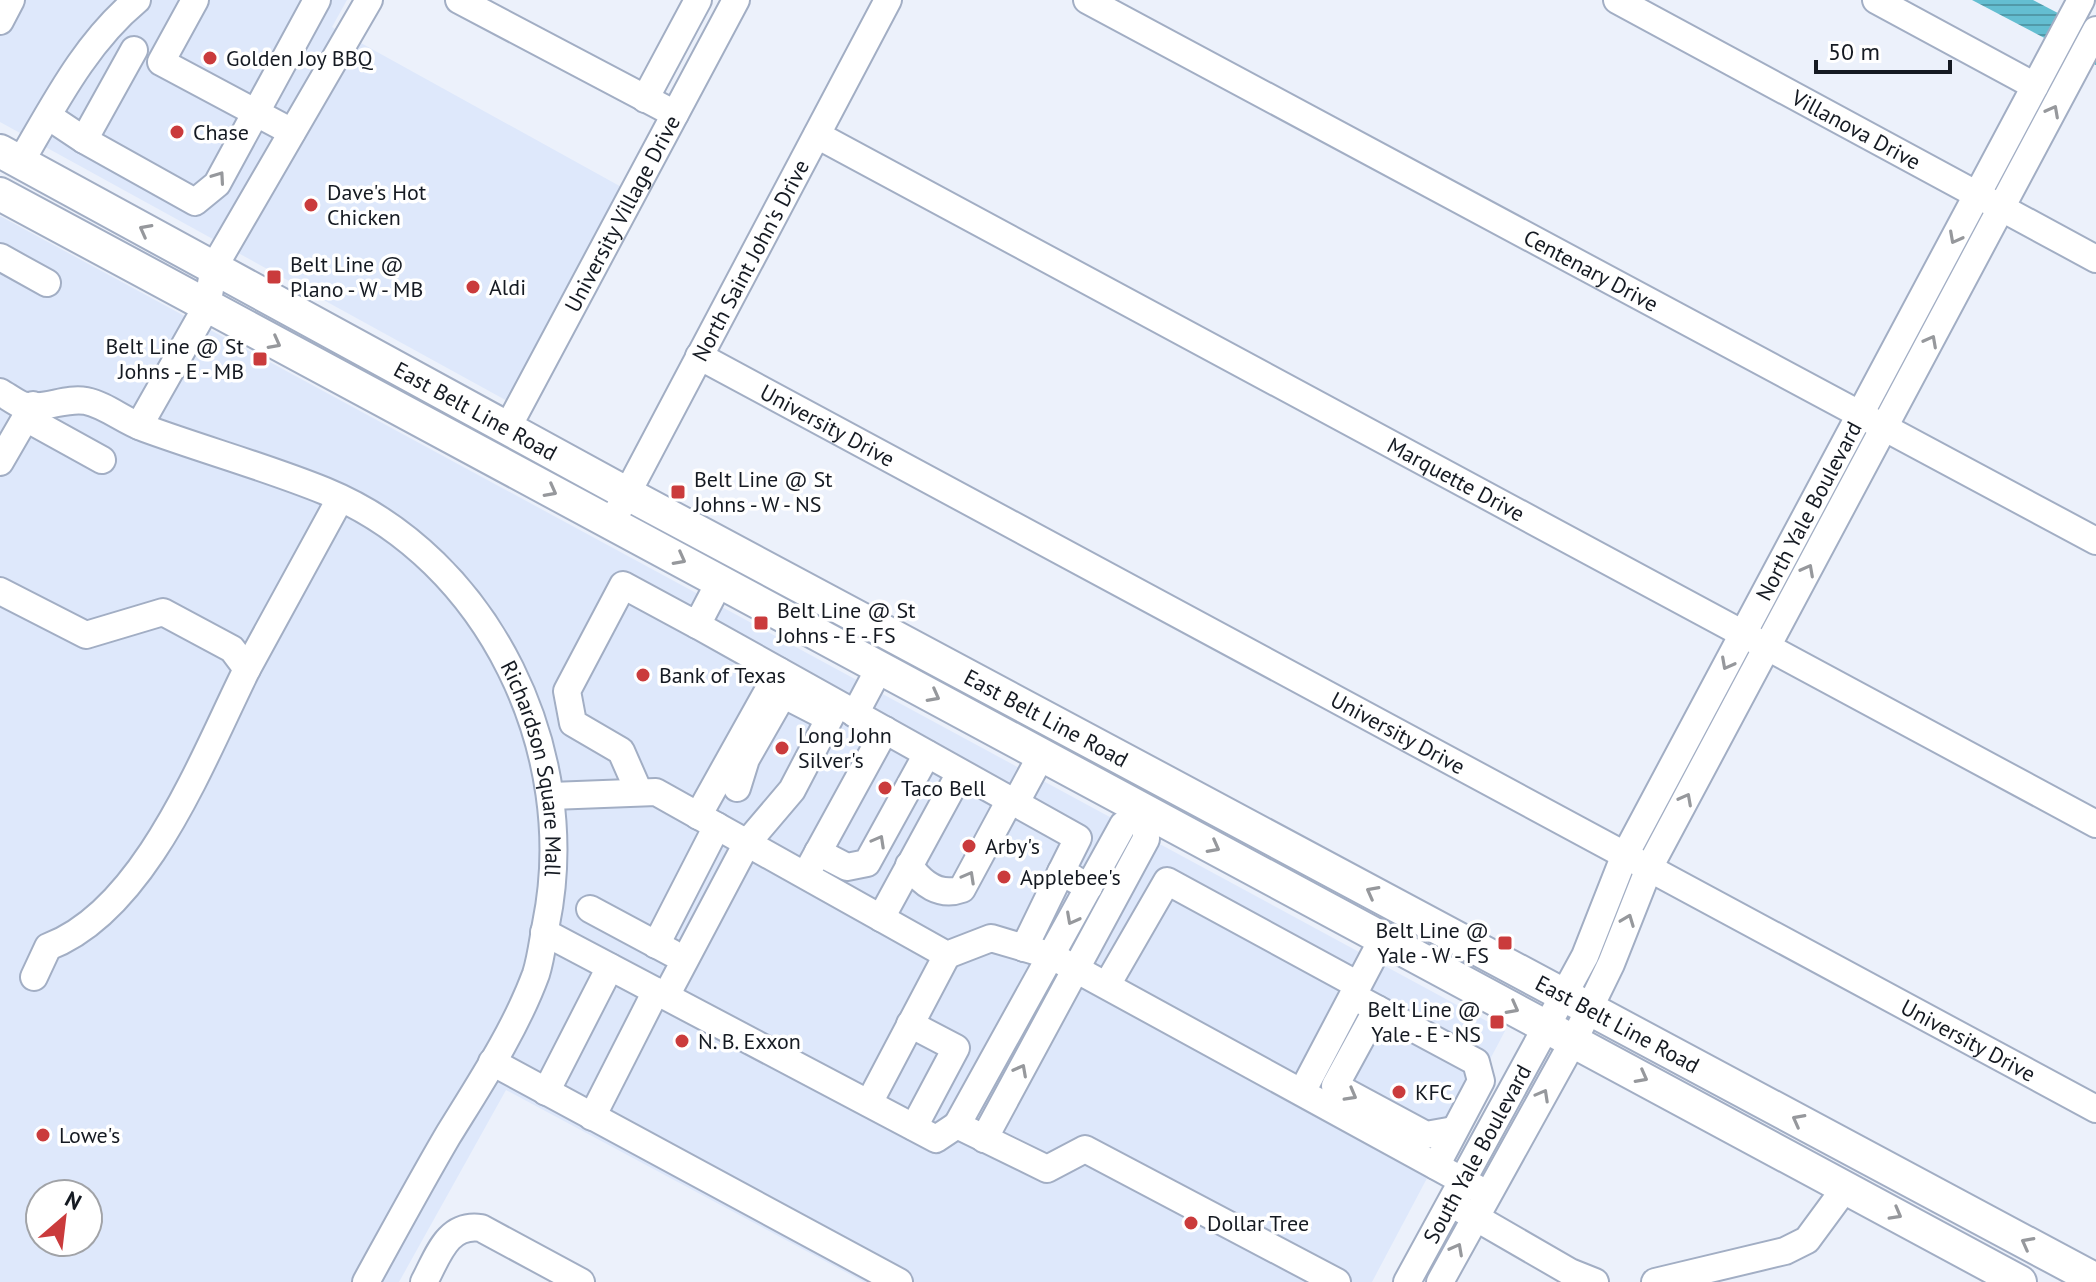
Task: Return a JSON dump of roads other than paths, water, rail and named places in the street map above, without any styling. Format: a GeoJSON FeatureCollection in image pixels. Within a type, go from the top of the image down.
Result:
{"type":"FeatureCollection","features":[{"type":"Feature","properties":{"kind":"main road","name":"East Belt Line Road"},"geometry":{"type":"LineString","coordinates":[[5,183],[214,267],[626,493],[2096,1280]]}},
{"type":"Feature","properties":{"kind":"main road","name":"East Belt Line Road"},"geometry":{"type":"LineString","coordinates":[[5,183],[194,299],[1846,1187],[1999,1277]]}},
{"type":"Feature","properties":{"kind":"main road"},"geometry":{"type":"LineString","coordinates":[[1145,810],[1162,779]]}},
{"type":"Feature","properties":{"kind":"street"},"geometry":{"type":"LineString","coordinates":[[0,21],[11,0]]}},
{"type":"Feature","properties":{"kind":"street"},"geometry":{"type":"LineString","coordinates":[[5,183],[78,65],[111,21],[137,0]]}},
{"type":"Feature","properties":{"kind":"street"},"geometry":{"type":"LineString","coordinates":[[161,62],[195,0]]}},
{"type":"Feature","properties":{"kind":"street"},"geometry":{"type":"LineString","coordinates":[[48,116],[84,140],[195,202],[217,184],[317,0]]}},
{"type":"Feature","properties":{"kind":"street"},"geometry":{"type":"LineString","coordinates":[[139,426],[194,299],[369,0]]}},
{"type":"Feature","properties":{"kind":"street"},"geometry":{"type":"LineString","coordinates":[[459,0],[675,114]]}},
{"type":"Feature","properties":{"kind":"street"},"geometry":{"type":"LineString","coordinates":[[645,99],[698,0]]}},
{"type":"Feature","properties":{"kind":"street","name":"University Village Drive"},"geometry":{"type":"LineString","coordinates":[[508,427],[736,0]]}},
{"type":"Feature","properties":{"kind":"street","name":"North Saint John's Drive"},"geometry":{"type":"LineString","coordinates":[[612,522],[888,0]]}},
{"type":"Feature","properties":{"kind":"street","name":"Centenary Drive"},"geometry":{"type":"LineString","coordinates":[[1087,0],[2096,541]]}},
{"type":"Feature","properties":{"kind":"street","name":"Villanova Drive"},"geometry":{"type":"LineString","coordinates":[[1617,0],[2096,259]]}},
{"type":"Feature","properties":{"kind":"street"},"geometry":{"type":"LineString","coordinates":[[1876,0],[2040,78]]}},
{"type":"Feature","properties":{"kind":"street","name":"North Yale Boulevard"},"geometry":{"type":"LineString","coordinates":[[1577,1001],[1585,956],[1625,856],[2081,0]]}},
{"type":"Feature","properties":{"kind":"street"},"geometry":{"type":"LineString","coordinates":[[111,21],[126,46],[292,132]]}},
{"type":"Feature","properties":{"kind":"street","name":"North Yale Boulevard"},"geometry":{"type":"LineString","coordinates":[[1560,1033],[1577,1001],[1611,964],[1649,868],[2096,30]]}},
{"type":"Feature","properties":{"kind":"street"},"geometry":{"type":"LineString","coordinates":[[84,140],[134,50]]}},
{"type":"Feature","properties":{"kind":"street","name":"Marquette Drive"},"geometry":{"type":"LineString","coordinates":[[817,135],[2096,824]]}},
{"type":"Feature","properties":{"kind":"street"},"geometry":{"type":"LineString","coordinates":[[0,257],[47,283]]}},
{"type":"Feature","properties":{"kind":"street","name":"University Drive"},"geometry":{"type":"LineString","coordinates":[[699,356],[2096,1109]]}},
{"type":"Feature","properties":{"kind":"street","name":"Richardson Square Mall"},"geometry":{"type":"LineString","coordinates":[[0,392],[30,411],[87,401],[139,426],[340,499],[376,519],[424,555],[466,597],[492,633],[521,691],[540,745],[551,796],[555,844],[537,972],[492,1062],[366,1282]]}},
{"type":"Feature","properties":{"kind":"street"},"geometry":{"type":"LineString","coordinates":[[0,462],[30,411],[102,460]]}},
{"type":"Feature","properties":{"kind":"street"},"geometry":{"type":"LineString","coordinates":[[34,977],[48,947],[65,940],[94,920],[128,886],[178,804],[340,499]]}},
{"type":"Feature","properties":{"kind":"street"},"geometry":{"type":"LineString","coordinates":[[697,625],[720,581]]}},
{"type":"Feature","properties":{"kind":"street"},"geometry":{"type":"LineString","coordinates":[[639,792],[621,751],[573,723],[567,691],[623,585],[779,671],[841,712]]}},
{"type":"Feature","properties":{"kind":"street"},"geometry":{"type":"LineString","coordinates":[[0,591],[86,635],[163,612],[232,649],[247,669]]}},
{"type":"Feature","properties":{"kind":"street"},"geometry":{"type":"LineString","coordinates":[[592,1117],[661,994],[685,960],[747,843],[792,790],[841,712],[880,667]]}},
{"type":"Feature","properties":{"kind":"street"},"geometry":{"type":"LineString","coordinates":[[656,945],[708,821],[779,671]]}},
{"type":"Feature","properties":{"kind":"street"},"geometry":{"type":"LineString","coordinates":[[728,783],[746,759],[778,703],[786,696],[841,712],[885,730],[1078,838],[1024,948]]}},
{"type":"Feature","properties":{"kind":"street"},"geometry":{"type":"LineString","coordinates":[[805,875],[885,730]]}},
{"type":"Feature","properties":{"kind":"street"},"geometry":{"type":"LineString","coordinates":[[818,852],[847,867],[867,863],[927,754]]}},
{"type":"Feature","properties":{"kind":"street"},"geometry":{"type":"LineString","coordinates":[[909,865],[918,879],[934,889],[950,894],[962,889],[1042,754]]}},
{"type":"Feature","properties":{"kind":"street"},"geometry":{"type":"LineString","coordinates":[[881,918],[960,773]]}},
{"type":"Feature","properties":{"kind":"street"},"geometry":{"type":"LineString","coordinates":[[728,783],[776,811]]}},
{"type":"Feature","properties":{"kind":"street"},"geometry":{"type":"LineString","coordinates":[[551,796],[656,792],[947,955]]}},
{"type":"Feature","properties":{"kind":"street"},"geometry":{"type":"LineString","coordinates":[[544,932],[936,1139],[957,1125],[1123,825],[1145,810]]}},
{"type":"Feature","properties":{"kind":"street"},"geometry":{"type":"LineString","coordinates":[[984,1139],[1146,839],[1145,810]]}},
{"type":"Feature","properties":{"kind":"street"},"geometry":{"type":"LineString","coordinates":[[1061,872],[1089,887]]}},
{"type":"Feature","properties":{"kind":"street"},"geometry":{"type":"LineString","coordinates":[[1107,985],[1167,881],[1356,990],[1377,1009],[1476,1062],[1481,1081],[1436,1166]]}},
{"type":"Feature","properties":{"kind":"street"},"geometry":{"type":"LineString","coordinates":[[579,951],[600,914],[685,960]]}},
{"type":"Feature","properties":{"kind":"street"},"geometry":{"type":"LineString","coordinates":[[869,1103],[947,955],[991,938],[1052,956],[1076,968],[1436,1166],[1455,1191],[1480,1205],[1570,1272],[1595,1282]]}},
{"type":"Feature","properties":{"kind":"street"},"geometry":{"type":"LineString","coordinates":[[1302,1092],[1383,938]]}},
{"type":"Feature","properties":{"kind":"street"},"geometry":{"type":"LineString","coordinates":[[546,1092],[610,967]]}},
{"type":"Feature","properties":{"kind":"street"},"geometry":{"type":"LineString","coordinates":[[1377,1009],[1335,1086],[1426,1135],[1454,1130]]}},
{"type":"Feature","properties":{"kind":"street"},"geometry":{"type":"LineString","coordinates":[[910,1024],[956,1048],[914,1127]]}},
{"type":"Feature","properties":{"kind":"street","name":"South Yale Boulevard"},"geometry":{"type":"LineString","coordinates":[[1407,1282],[1455,1191],[1560,1033]]}},
{"type":"Feature","properties":{"kind":"street","name":"South Yale Boulevard"},"geometry":{"type":"LineString","coordinates":[[1440,1282],[1480,1205],[1560,1033]]}},
{"type":"Feature","properties":{"kind":"street"},"geometry":{"type":"LineString","coordinates":[[492,1062],[899,1282]]}},
{"type":"Feature","properties":{"kind":"street"},"geometry":{"type":"LineString","coordinates":[[957,1125],[1047,1169],[1085,1149],[1337,1282]]}},
{"type":"Feature","properties":{"kind":"street"},"geometry":{"type":"LineString","coordinates":[[1655,1282],[1785,1251],[1807,1240],[1846,1187]]}},
{"type":"Feature","properties":{"kind":"street"},"geometry":{"type":"LineString","coordinates":[[424,1282],[449,1235],[467,1226],[481,1228],[581,1282]]}},
{"type":"Feature","properties":{"kind":"water"},"geometry":{"type":"Polygon","coordinates":[[[1972,0],[2033,0],[2096,33],[2096,65],[1972,0]]]}},
{"type":"Feature","properties":{"kind":"place","name":"Golden Joy BBQ"},"geometry":{"type":"Point","coordinates":[210,58]}},
{"type":"Feature","properties":{"kind":"place","name":"Chase"},"geometry":{"type":"Point","coordinates":[177,132]}},
{"type":"Feature","properties":{"kind":"place","name":"Dave's Hot Chicken"},"geometry":{"type":"Point","coordinates":[311,205]}},
{"type":"Feature","properties":{"kind":"place","name":"Belt Line @ Plano - W - MB"},"geometry":{"type":"Point","coordinates":[274,277]}},
{"type":"Feature","properties":{"kind":"place","name":"Aldi"},"geometry":{"type":"Point","coordinates":[473,287]}},
{"type":"Feature","properties":{"kind":"place","name":"Belt Line @ St Johns - E - MB"},"geometry":{"type":"Point","coordinates":[260,359]}},
{"type":"Feature","properties":{"kind":"place","name":"Belt Line @ St Johns - W - NS"},"geometry":{"type":"Point","coordinates":[678,492]}},
{"type":"Feature","properties":{"kind":"place","name":"Belt Line @ St Johns - E - FS"},"geometry":{"type":"Point","coordinates":[761,623]}},
{"type":"Feature","properties":{"kind":"place","name":"Bank of Texas"},"geometry":{"type":"Point","coordinates":[643,675]}},
{"type":"Feature","properties":{"kind":"place","name":"Long John Silver's"},"geometry":{"type":"Point","coordinates":[782,748]}},
{"type":"Feature","properties":{"kind":"place","name":"Taco Bell"},"geometry":{"type":"Point","coordinates":[885,788]}},
{"type":"Feature","properties":{"kind":"place","name":"Arby's"},"geometry":{"type":"Point","coordinates":[969,846]}},
{"type":"Feature","properties":{"kind":"place","name":"Applebee's"},"geometry":{"type":"Point","coordinates":[1004,877]}},
{"type":"Feature","properties":{"kind":"place","name":"Belt Line @ Yale - W - FS"},"geometry":{"type":"Point","coordinates":[1505,943]}},
{"type":"Feature","properties":{"kind":"place","name":"Belt Line @ Yale - E - NS"},"geometry":{"type":"Point","coordinates":[1497,1022]}},
{"type":"Feature","properties":{"kind":"place","name":"N. B. Exxon"},"geometry":{"type":"Point","coordinates":[682,1041]}},
{"type":"Feature","properties":{"kind":"place","name":"KFC"},"geometry":{"type":"Point","coordinates":[1399,1092]}},
{"type":"Feature","properties":{"kind":"place","name":"Lowe's"},"geometry":{"type":"Point","coordinates":[43,1135]}},
{"type":"Feature","properties":{"kind":"place","name":"Dollar Tree"},"geometry":{"type":"Point","coordinates":[1191,1223]}}]}
